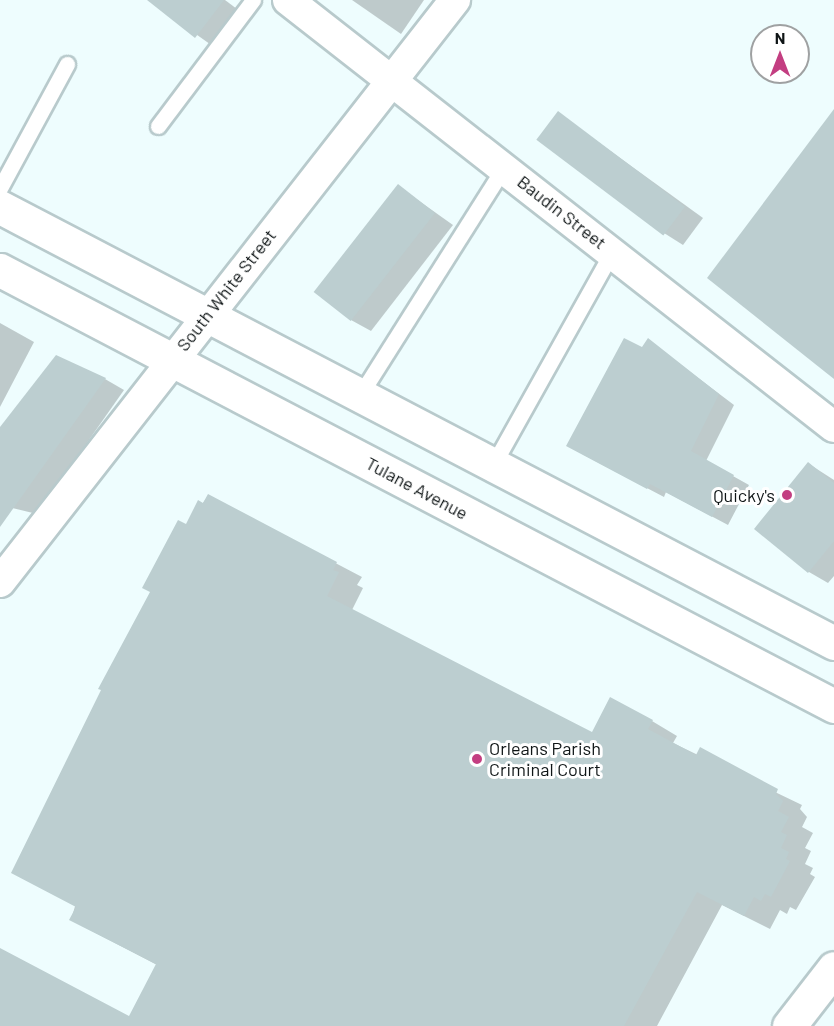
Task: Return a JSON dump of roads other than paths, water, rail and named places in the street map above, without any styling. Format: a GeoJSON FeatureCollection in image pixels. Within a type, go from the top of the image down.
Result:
{"type":"FeatureCollection","features":[{"type":"Feature","properties":{"kind":"main road"},"geometry":{"type":"LineString","coordinates":[[0,207],[834,643]]}},
{"type":"Feature","properties":{"kind":"main road","name":"Tulane Avenue"},"geometry":{"type":"LineString","coordinates":[[0,270],[834,706]]}},
{"type":"Feature","properties":{"kind":"main road"},"geometry":{"type":"LineString","coordinates":[[789,1026],[834,968]]}},
{"type":"Feature","properties":{"kind":"street","name":"Baudin Street"},"geometry":{"type":"LineString","coordinates":[[288,0],[393,79],[834,427]]}},
{"type":"Feature","properties":{"kind":"street","name":"South White Street"},"geometry":{"type":"LineString","coordinates":[[0,582],[170,359],[454,0]]}},
{"type":"Feature","properties":{"kind":"lane"},"geometry":{"type":"LineString","coordinates":[[158,126],[253,0]]}},
{"type":"Feature","properties":{"kind":"lane"},"geometry":{"type":"LineString","coordinates":[[0,188],[68,64]]}},
{"type":"Feature","properties":{"kind":"lane"},"geometry":{"type":"LineString","coordinates":[[360,395],[504,167]]}},
{"type":"Feature","properties":{"kind":"lane"},"geometry":{"type":"LineString","coordinates":[[494,465],[612,252]]}},
{"type":"Feature","properties":{"kind":"place","name":"Quicky's"},"geometry":{"type":"Point","coordinates":[787,495]}},
{"type":"Feature","properties":{"kind":"place","name":"Orleans Parish Criminal Court"},"geometry":{"type":"Point","coordinates":[477,759]}}]}
